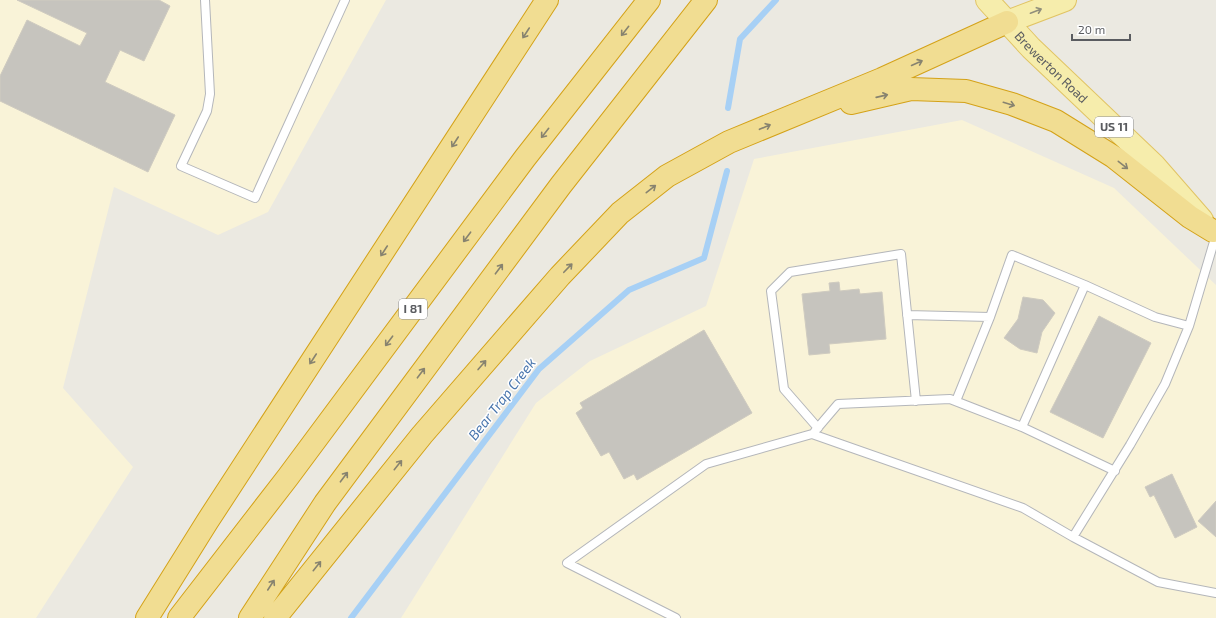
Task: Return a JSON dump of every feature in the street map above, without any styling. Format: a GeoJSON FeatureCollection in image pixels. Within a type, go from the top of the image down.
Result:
{"type":"FeatureCollection","features":[{"type":"Feature","properties":{"kind":"highway"},"geometry":{"type":"LineString","coordinates":[[146,618],[206,522],[547,0]]}},
{"type":"Feature","properties":{"kind":"highway","name":"I 81"},"geometry":{"type":"LineString","coordinates":[[179,618],[288,477],[525,158],[649,0]]}},
{"type":"Feature","properties":{"kind":"highway"},"geometry":{"type":"LineString","coordinates":[[250,618],[325,503],[561,185],[706,0]]}},
{"type":"Feature","properties":{"kind":"highway"},"geometry":{"type":"LineString","coordinates":[[275,618],[422,435],[560,276],[620,213],[667,176],[729,142],[882,79],[1007,22]]}},
{"type":"Feature","properties":{"kind":"highway"},"geometry":{"type":"LineString","coordinates":[[789,117],[911,89],[966,91],[1012,104],[1056,121],[1114,157],[1190,217],[1215,234]]}},
{"type":"Feature","properties":{"kind":"main road","name":"Brewerton Road"},"geometry":{"type":"LineString","coordinates":[[987,0],[1031,48],[1154,165],[1215,234]]}},
{"type":"Feature","properties":{"kind":"main road"},"geometry":{"type":"LineString","coordinates":[[1007,22],[1065,0]]}},
{"type":"Feature","properties":{"kind":"lane"},"geometry":{"type":"LineString","coordinates":[[205,0],[210,94],[208,111],[181,166],[255,198],[345,0]]}},
{"type":"Feature","properties":{"kind":"lane"},"geometry":{"type":"LineString","coordinates":[[1073,537],[1115,471],[1165,384],[1189,326],[1215,234]]}},
{"type":"Feature","properties":{"kind":"lane"},"geometry":{"type":"LineString","coordinates":[[818,428],[784,389],[771,291],[790,272],[901,254],[916,401]]}},
{"type":"Feature","properties":{"kind":"lane"},"geometry":{"type":"LineString","coordinates":[[956,401],[990,317],[1012,255],[1085,285],[1155,317],[1189,326]]}},
{"type":"Feature","properties":{"kind":"lane"},"geometry":{"type":"LineString","coordinates":[[1022,427],[1085,285]]}},
{"type":"Feature","properties":{"kind":"lane"},"geometry":{"type":"LineString","coordinates":[[907,315],[990,317]]}},
{"type":"Feature","properties":{"kind":"lane"},"geometry":{"type":"LineString","coordinates":[[676,618],[567,563],[706,464],[812,434],[838,404],[950,399],[1022,427],[1115,471]]}},
{"type":"Feature","properties":{"kind":"lane"},"geometry":{"type":"LineString","coordinates":[[812,434],[1023,508],[1073,537],[1158,582],[1216,593]]}},
{"type":"Feature","properties":{"kind":"shaded area"},"geometry":{"type":"Polygon","coordinates":[[[0,0],[386,0],[268,212],[218,235],[114,187],[63,388],[133,467],[36,618],[0,618],[0,0]]]}},
{"type":"Feature","properties":{"kind":"shaded area"},"geometry":{"type":"Polygon","coordinates":[[[962,120],[1114,188],[1216,285],[1216,618],[401,618],[536,403],[590,361],[706,306],[754,159],[962,120]]]}},
{"type":"Feature","properties":{"kind":"building"},"geometry":{"type":"Polygon","coordinates":[[[17,0],[159,0],[170,6],[144,61],[120,50],[105,82],[175,115],[148,172],[0,101],[0,76],[27,20],[80,46],[87,33],[17,0]]]}},
{"type":"Feature","properties":{"kind":"building"},"geometry":{"type":"Polygon","coordinates":[[[839,282],[840,291],[859,289],[860,294],[882,292],[886,339],[829,344],[830,353],[809,355],[802,294],[830,291],[829,283],[839,282]]]}},
{"type":"Feature","properties":{"kind":"building"},"geometry":{"type":"Polygon","coordinates":[[[1023,297],[1043,300],[1055,313],[1042,332],[1037,353],[1020,349],[1004,338],[1018,319],[1023,297]]]}},
{"type":"Feature","properties":{"kind":"building"},"geometry":{"type":"Polygon","coordinates":[[[1099,316],[1151,343],[1103,438],[1050,412],[1099,316]]]}},
{"type":"Feature","properties":{"kind":"building"},"geometry":{"type":"Polygon","coordinates":[[[704,330],[752,413],[637,480],[634,474],[624,479],[609,452],[601,456],[576,413],[583,408],[580,403],[704,330]]]}},
{"type":"Feature","properties":{"kind":"building"},"geometry":{"type":"Polygon","coordinates":[[[1172,474],[1197,527],[1175,538],[1154,495],[1150,497],[1145,487],[1172,474]]]}},
{"type":"Feature","properties":{"kind":"building"},"geometry":{"type":"Polygon","coordinates":[[[1216,501],[1216,537],[1198,521],[1216,501]]]}},
{"type":"Feature","properties":{"kind":"waterway","name":"Bear Trap Creek"},"geometry":{"type":"LineString","coordinates":[[728,108],[740,39],[776,0]]}},
{"type":"Feature","properties":{"kind":"waterway","name":"Bear Trap Creek"},"geometry":{"type":"LineString","coordinates":[[351,618],[539,369],[629,290],[704,258],[727,171]]}}]}
